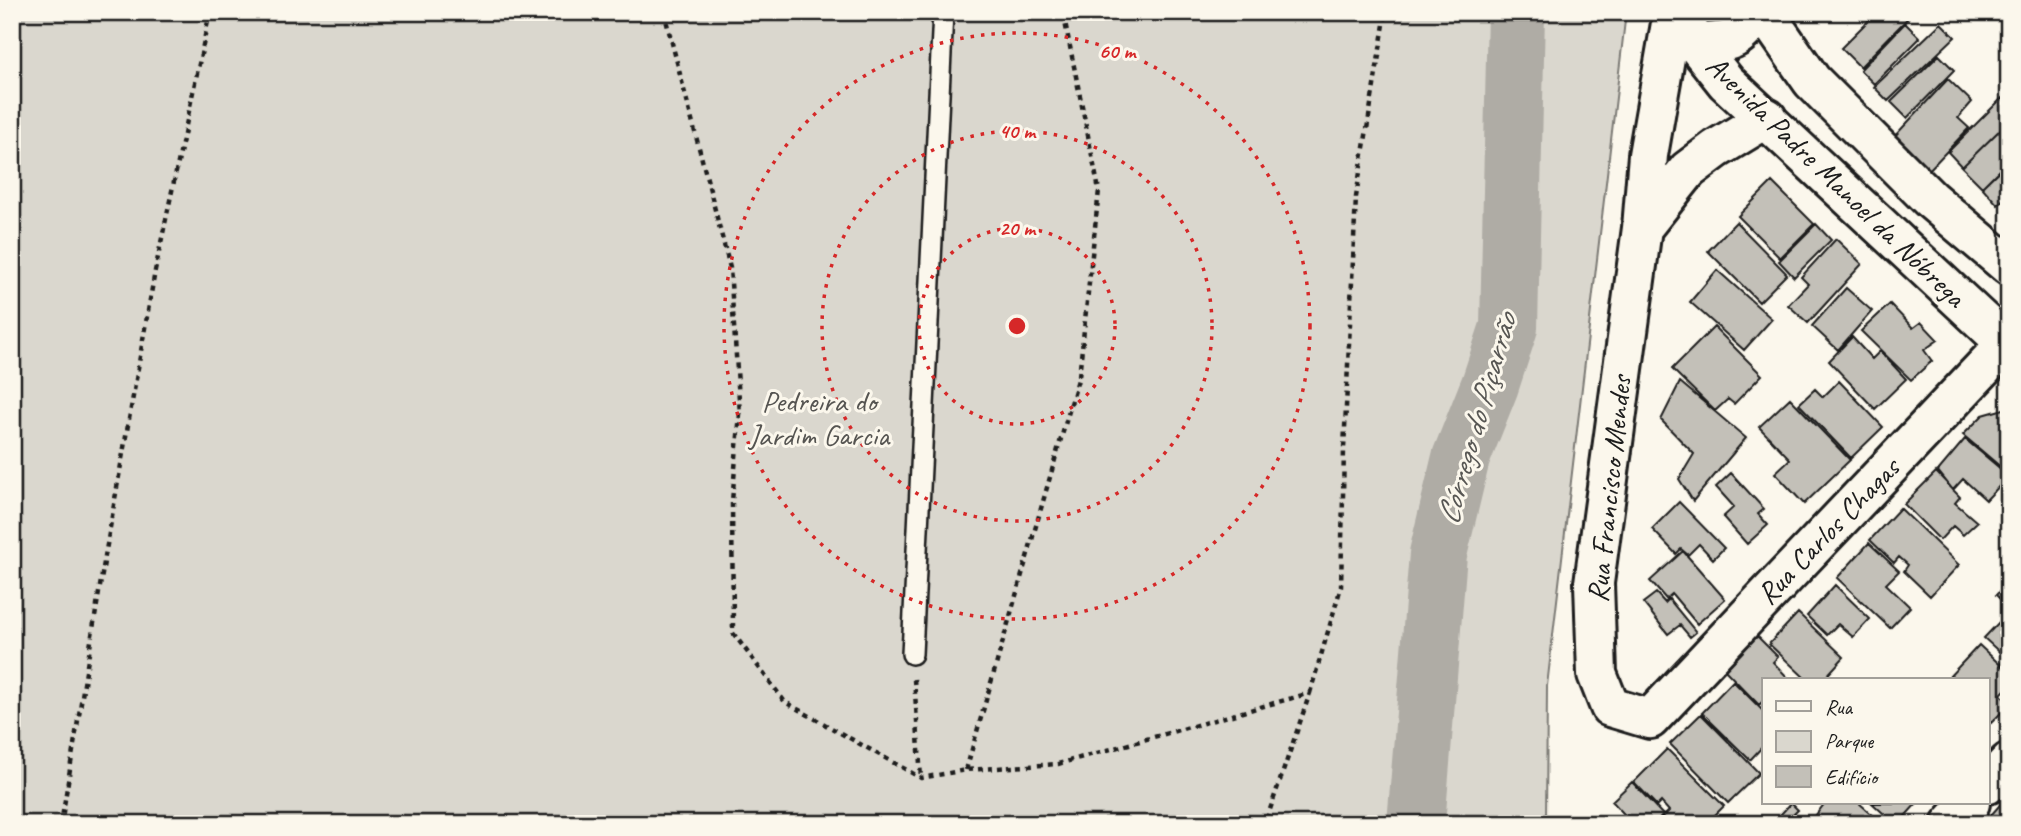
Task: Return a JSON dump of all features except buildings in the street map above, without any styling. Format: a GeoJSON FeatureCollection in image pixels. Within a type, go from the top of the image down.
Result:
{"type":"FeatureCollection","features":[{"type":"Feature","properties":{"kind":"street","name":"Rua Francisco Mendes"},"geometry":{"type":"LineString","coordinates":[[1650,719],[1610,707],[1597,674],[1594,583],[1642,228],[1648,155],[1673,12]]}},
{"type":"Feature","properties":{"kind":"street"},"geometry":{"type":"LineString","coordinates":[[1688,28],[1728,41],[1738,38],[1762,12]]}},
{"type":"Feature","properties":{"kind":"street","name":"Avenida Padre Manoel da Nóbrega"},"geometry":{"type":"LineString","coordinates":[[1762,12],[1812,81],[1930,199],[2009,266]]}},
{"type":"Feature","properties":{"kind":"street","name":"Avenida Padre Manoel da Nóbrega"},"geometry":{"type":"LineString","coordinates":[[1688,28],[1726,82],[2008,345]]}},
{"type":"Feature","properties":{"kind":"street"},"geometry":{"type":"LineString","coordinates":[[1642,228],[1688,170],[1716,149],[1767,118]]}},
{"type":"Feature","properties":{"kind":"street","name":"Rua Carlos Chagas"},"geometry":{"type":"LineString","coordinates":[[1650,719],[2008,345]]}},
{"type":"Feature","properties":{"kind":"street"},"geometry":{"type":"LineString","coordinates":[[1990,782],[2009,762]]}},
{"type":"Feature","properties":{"kind":"street"},"geometry":{"type":"LineString","coordinates":[[1951,824],[1969,804]]}},
{"type":"Feature","properties":{"kind":"lane"},"geometry":{"type":"LineString","coordinates":[[912,653],[943,12]]}},
{"type":"Feature","properties":{"kind":"path"},"geometry":{"type":"LineString","coordinates":[[61,824],[155,271],[210,12]]}},
{"type":"Feature","properties":{"kind":"path"},"geometry":{"type":"LineString","coordinates":[[966,770],[1079,376],[1099,190],[1063,12]]}},
{"type":"Feature","properties":{"kind":"path"},"geometry":{"type":"LineString","coordinates":[[1310,693],[1341,587],[1344,449],[1356,197],[1386,12]]}},
{"type":"Feature","properties":{"kind":"path"},"geometry":{"type":"LineString","coordinates":[[912,653],[921,778]]}},
{"type":"Feature","properties":{"kind":"green space","name":"Pedreira do Jardim Garcia"},"geometry":{"type":"Polygon","coordinates":[[[12,12],[1626,12],[1547,686],[1546,824],[12,824],[12,12]]]}},
{"type":"Feature","properties":{"kind":"waterway","name":"Córrego do Piçarrão"},"geometry":{"type":"LineString","coordinates":[[1416,824],[1438,554],[1461,458],[1490,385],[1509,327],[1516,12]]}}]}
